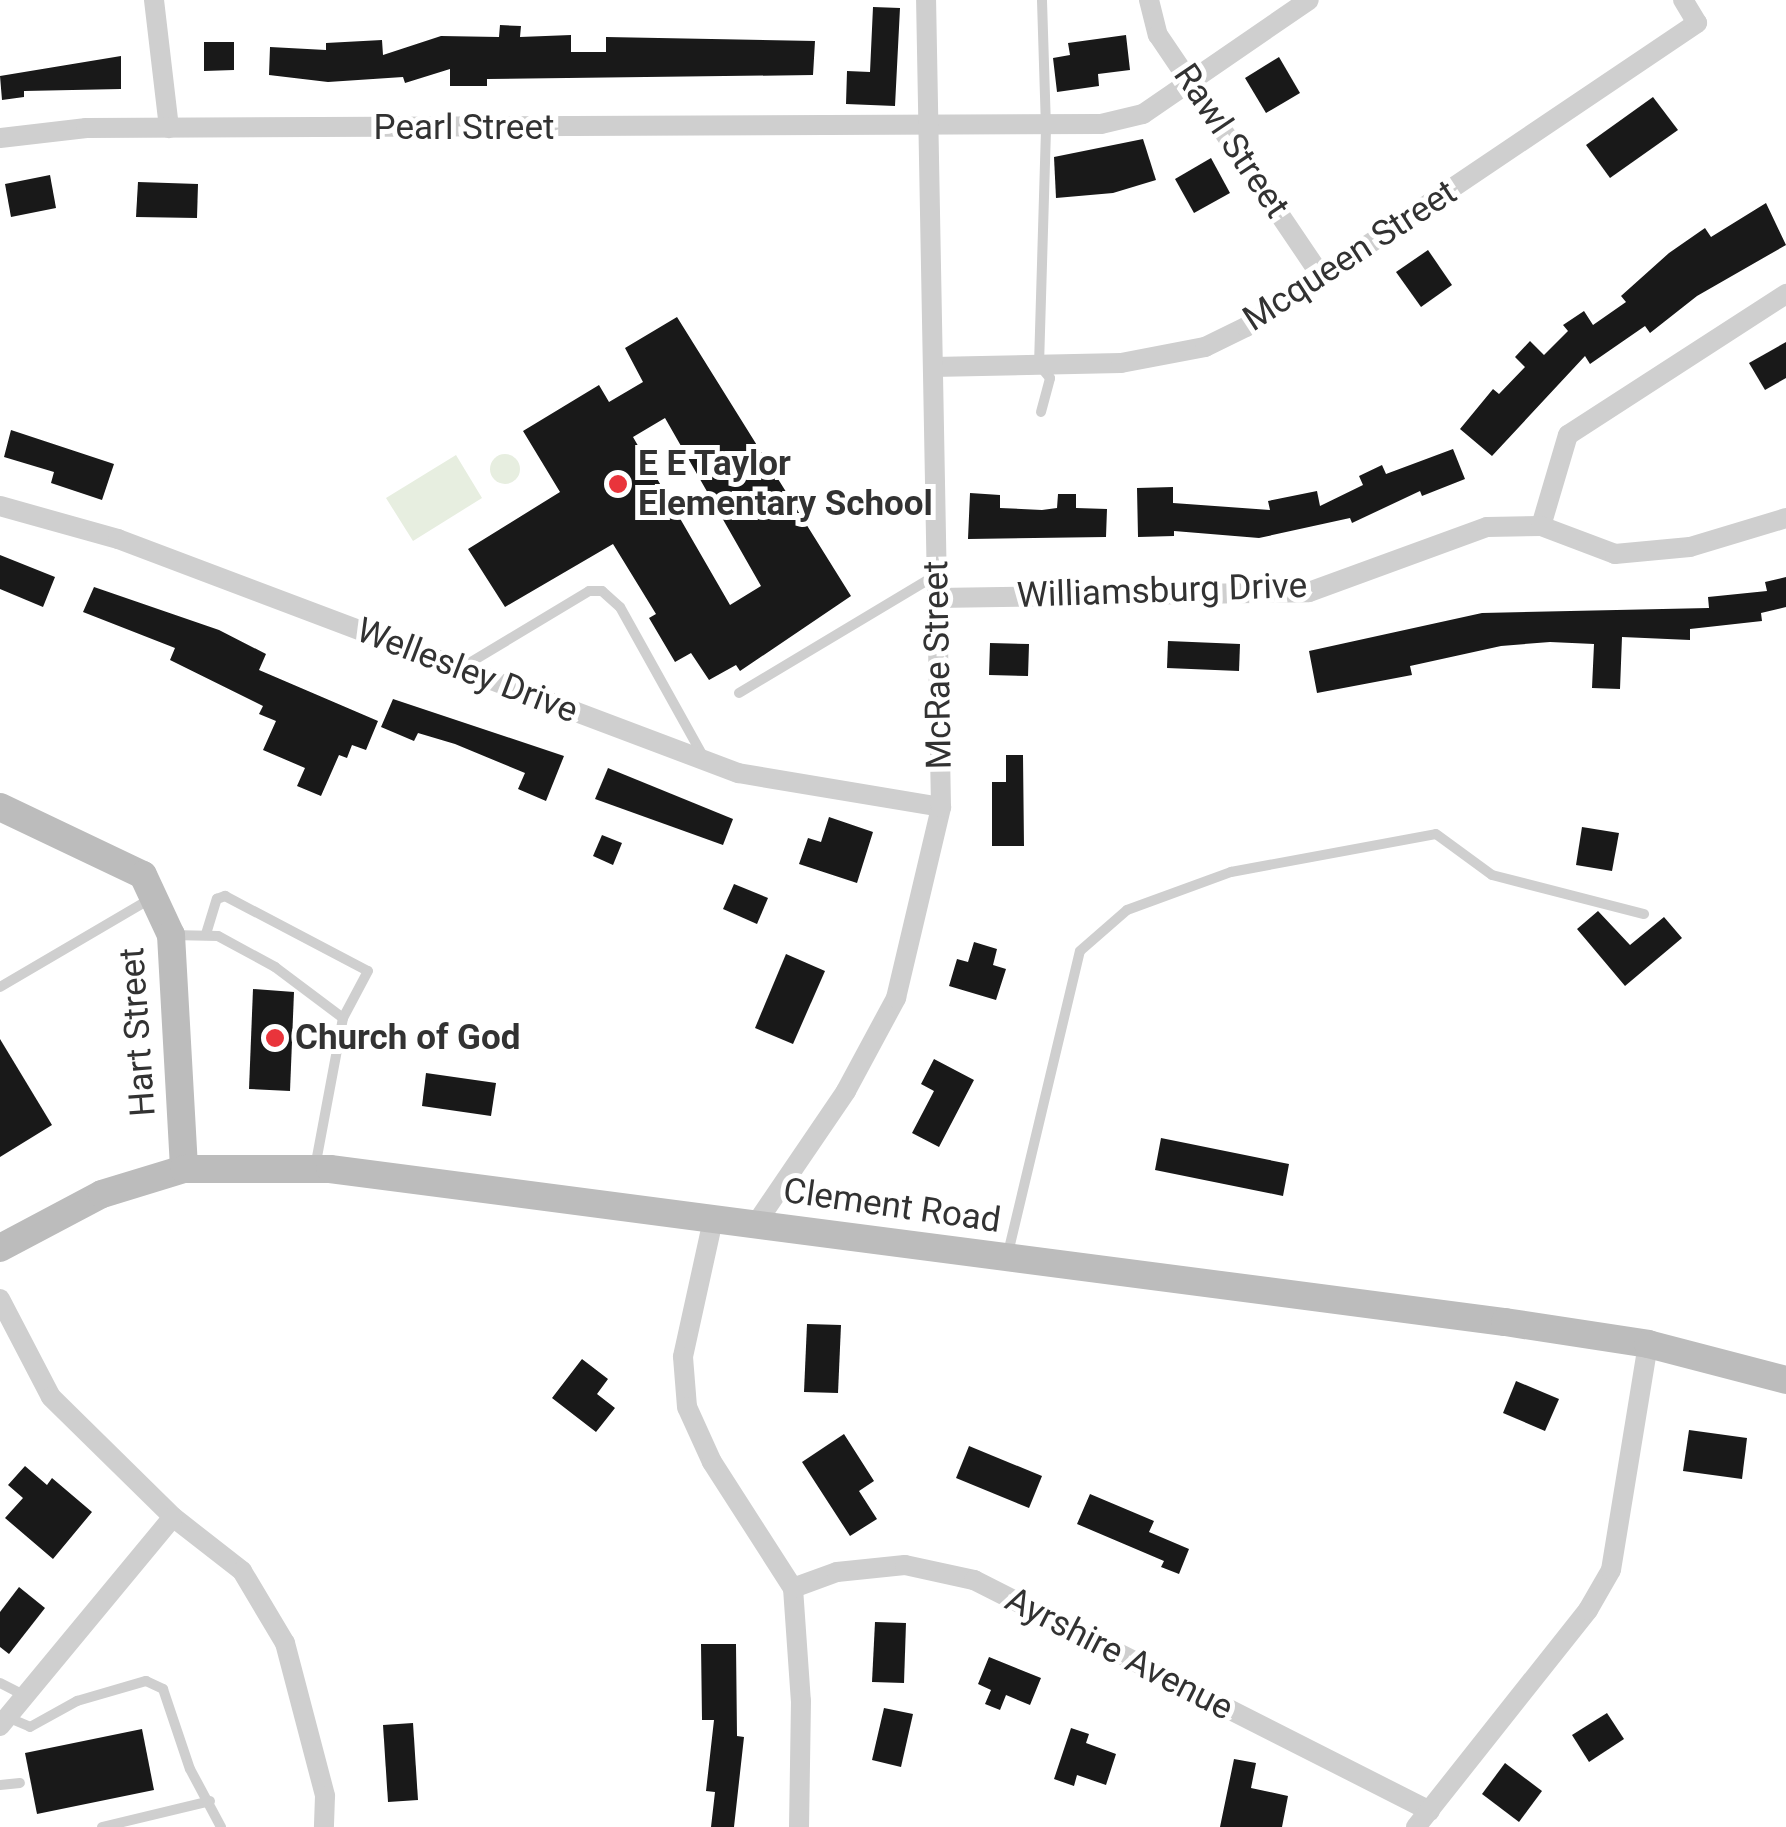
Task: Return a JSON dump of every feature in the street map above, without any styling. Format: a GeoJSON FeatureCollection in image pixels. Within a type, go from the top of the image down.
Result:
{"type":"FeatureCollection","features":[{"type":"Feature","properties":{"kind":"street"},"geometry":{"type":"LineString","coordinates":[[154,0],[168,128]]}},
{"type":"Feature","properties":{"kind":"street","name":"McRae Street"},"geometry":{"type":"LineString","coordinates":[[755,1225],[846,1091],[896,998],[941,806],[926,0]]}},
{"type":"Feature","properties":{"kind":"street","name":"Rawl Street"},"geometry":{"type":"LineString","coordinates":[[1149,0],[1158,35],[1322,277]]}},
{"type":"Feature","properties":{"kind":"street","name":"Pearl Street"},"geometry":{"type":"LineString","coordinates":[[0,138],[168,128],[1046,128],[1143,114],[1309,0]]}},
{"type":"Feature","properties":{"kind":"street","name":"Mcqueen Street"},"geometry":{"type":"LineString","coordinates":[[933,367],[1121,363],[1205,347],[1322,277],[1697,22],[1683,0]]}},
{"type":"Feature","properties":{"kind":"street"},"geometry":{"type":"LineString","coordinates":[[1540,526],[1568,435],[1786,294]]}},
{"type":"Feature","properties":{"kind":"street","name":"Wellesley Drive"},"geometry":{"type":"LineString","coordinates":[[0,506],[118,538],[738,773],[941,806]]}},
{"type":"Feature","properties":{"kind":"street","name":"Williamsburg Drive"},"geometry":{"type":"LineString","coordinates":[[937,598],[1308,592],[1487,527],[1540,526],[1615,554],[1690,547],[1786,518]]}},
{"type":"Feature","properties":{"kind":"street","name":"Hart Street"},"geometry":{"type":"LineString","coordinates":[[0,806],[143,875],[171,935],[184,1169]]}},
{"type":"Feature","properties":{"kind":"street","name":"Clement Road"},"geometry":{"type":"LineString","coordinates":[[0,1248],[102,1194],[184,1169],[315,1168],[1648,1344],[1786,1380]]}},
{"type":"Feature","properties":{"kind":"street"},"geometry":{"type":"LineString","coordinates":[[713,1220],[683,1357],[688,1406],[712,1462],[792,1588],[801,1701],[799,1827]]}},
{"type":"Feature","properties":{"kind":"street"},"geometry":{"type":"LineString","coordinates":[[0,1300],[52,1397],[173,1517],[242,1572],[285,1643],[325,1796],[324,1827]]}},
{"type":"Feature","properties":{"kind":"street"},"geometry":{"type":"LineString","coordinates":[[1423,1819],[1588,1610],[1610,1570],[1648,1344]]}},
{"type":"Feature","properties":{"kind":"street"},"geometry":{"type":"LineString","coordinates":[[4,1721],[173,1517]]}},
{"type":"Feature","properties":{"kind":"street","name":"Ayrshire Avenue"},"geometry":{"type":"LineString","coordinates":[[792,1588],[837,1572],[905,1565],[974,1580],[1423,1819]]}},
{"type":"Feature","properties":{"kind":"lane"},"geometry":{"type":"LineString","coordinates":[[1041,412],[1050,378],[1039,364],[1046,128],[1042,0]]}},
{"type":"Feature","properties":{"kind":"lane"},"geometry":{"type":"LineString","coordinates":[[738,693],[936,575]]}},
{"type":"Feature","properties":{"kind":"lane"},"geometry":{"type":"LineString","coordinates":[[461,668],[589,591],[602,592],[620,607],[706,761]]}},
{"type":"Feature","properties":{"kind":"lane"},"geometry":{"type":"LineString","coordinates":[[1006,1259],[1080,951],[1127,910],[1230,872],[1436,834],[1492,874],[1644,914]]}},
{"type":"Feature","properties":{"kind":"lane"},"geometry":{"type":"LineString","coordinates":[[0,987],[153,896]]}},
{"type":"Feature","properties":{"kind":"lane"},"geometry":{"type":"LineString","coordinates":[[206,934],[217,898],[225,896],[368,971],[342,1018],[315,1168]]}},
{"type":"Feature","properties":{"kind":"lane"},"geometry":{"type":"LineString","coordinates":[[171,935],[206,934],[275,966],[342,1018]]}},
{"type":"Feature","properties":{"kind":"lane"},"geometry":{"type":"LineString","coordinates":[[4,1721],[30,1726],[77,1700],[146,1681],[163,1688],[190,1769],[221,1827]]}},
{"type":"Feature","properties":{"kind":"lane"},"geometry":{"type":"LineString","coordinates":[[0,1683],[25,1695]]}},
{"type":"Feature","properties":{"kind":"lane"},"geometry":{"type":"LineString","coordinates":[[0,1785],[20,1783]]}},
{"type":"Feature","properties":{"kind":"lane"},"geometry":{"type":"LineString","coordinates":[[102,1827],[210,1801]]}},
{"type":"Feature","properties":{"kind":"shaded area"},"geometry":{"type":"Polygon","coordinates":[[[505,454],[516,458],[520,469],[516,480],[505,484],[494,480],[490,469],[494,458],[505,454]]]}},
{"type":"Feature","properties":{"kind":"shaded area"},"geometry":{"type":"Polygon","coordinates":[[[456,455],[482,498],[413,541],[386,498],[456,455]]]}},
{"type":"Feature","properties":{"kind":"building"},"geometry":{"type":"Polygon","coordinates":[[[873,7],[900,8],[895,106],[846,104],[847,71],[870,72],[873,7]]]}},
{"type":"Feature","properties":{"kind":"building"},"geometry":{"type":"Polygon","coordinates":[[[500,25],[521,26],[520,37],[571,35],[571,52],[606,52],[606,37],[815,41],[813,75],[487,79],[487,86],[450,86],[450,69],[405,83],[403,77],[328,82],[269,75],[270,47],[326,50],[326,43],[382,40],[383,55],[441,36],[499,37],[500,25]]]}},
{"type":"Feature","properties":{"kind":"building"},"geometry":{"type":"Polygon","coordinates":[[[1126,35],[1130,70],[1098,74],[1099,86],[1057,92],[1053,58],[1070,55],[1068,43],[1126,35]]]}},
{"type":"Feature","properties":{"kind":"building"},"geometry":{"type":"Polygon","coordinates":[[[204,42],[234,42],[234,70],[204,71],[204,42]]]}},
{"type":"Feature","properties":{"kind":"building"},"geometry":{"type":"Polygon","coordinates":[[[121,56],[121,89],[24,91],[24,97],[2,100],[0,76],[121,56]]]}},
{"type":"Feature","properties":{"kind":"building"},"geometry":{"type":"Polygon","coordinates":[[[1279,57],[1300,93],[1266,113],[1245,78],[1279,57]]]}},
{"type":"Feature","properties":{"kind":"building"},"geometry":{"type":"Polygon","coordinates":[[[1653,97],[1678,130],[1610,178],[1586,145],[1653,97]]]}},
{"type":"Feature","properties":{"kind":"building"},"geometry":{"type":"Polygon","coordinates":[[[1143,139],[1156,180],[1113,193],[1056,198],[1054,157],[1143,139]]]}},
{"type":"Feature","properties":{"kind":"building"},"geometry":{"type":"Polygon","coordinates":[[[1211,158],[1230,193],[1194,213],[1175,179],[1211,158]]]}},
{"type":"Feature","properties":{"kind":"building"},"geometry":{"type":"Polygon","coordinates":[[[50,175],[56,208],[11,217],[5,184],[50,175]]]}},
{"type":"Feature","properties":{"kind":"building"},"geometry":{"type":"Polygon","coordinates":[[[138,182],[198,184],[197,218],[136,217],[138,182]]]}},
{"type":"Feature","properties":{"kind":"building"},"geometry":{"type":"Polygon","coordinates":[[[1766,203],[1786,245],[1697,296],[1650,333],[1645,326],[1590,364],[1585,356],[1492,456],[1460,429],[1493,389],[1499,394],[1525,367],[1515,357],[1530,341],[1544,355],[1568,331],[1563,325],[1584,311],[1593,325],[1626,302],[1621,296],[1669,253],[1705,228],[1711,237],[1766,203]]]}},
{"type":"Feature","properties":{"kind":"building"},"geometry":{"type":"Polygon","coordinates":[[[1428,250],[1452,285],[1421,307],[1396,272],[1428,250]]]}},
{"type":"Feature","properties":{"kind":"building","name":"E E Taylor Elementary School"},"geometry":{"type":"Polygon","coordinates":[[[677,317],[851,596],[740,671],[736,665],[709,680],[691,653],[675,662],[649,618],[656,614],[613,544],[505,607],[468,549],[560,492],[523,431],[599,385],[609,402],[643,382],[625,348],[677,317]],[[665,418],[633,437],[730,605],[761,586],[665,418]]]}},
{"type":"Feature","properties":{"kind":"building"},"geometry":{"type":"Polygon","coordinates":[[[1786,342],[1786,378],[1765,390],[1749,363],[1786,342]]]}},
{"type":"Feature","properties":{"kind":"building"},"geometry":{"type":"Polygon","coordinates":[[[11,430],[114,464],[102,500],[51,483],[54,472],[4,457],[11,430]]]}},
{"type":"Feature","properties":{"kind":"building"},"geometry":{"type":"Polygon","coordinates":[[[1453,449],[1465,479],[1422,496],[1420,491],[1352,523],[1350,518],[1259,538],[1174,531],[1174,536],[1138,537],[1137,488],[1173,487],[1173,503],[1270,510],[1268,501],[1317,491],[1320,506],[1363,485],[1359,476],[1382,465],[1386,474],[1453,449]]]}},
{"type":"Feature","properties":{"kind":"building"},"geometry":{"type":"Polygon","coordinates":[[[970,493],[1000,495],[1000,508],[1042,510],[1057,508],[1058,494],[1076,494],[1076,508],[1107,509],[1106,537],[968,539],[970,493]]]}},
{"type":"Feature","properties":{"kind":"building"},"geometry":{"type":"Polygon","coordinates":[[[0,555],[55,577],[43,607],[0,589],[0,555]]]}},
{"type":"Feature","properties":{"kind":"building"},"geometry":{"type":"Polygon","coordinates":[[[1786,577],[1786,607],[1761,613],[1762,621],[1690,629],[1690,640],[1622,637],[1620,689],[1592,688],[1594,644],[1550,642],[1501,646],[1410,666],[1412,675],[1317,693],[1309,651],[1482,613],[1709,608],[1708,597],[1767,591],[1765,582],[1786,577]]]}},
{"type":"Feature","properties":{"kind":"building"},"geometry":{"type":"Polygon","coordinates":[[[94,587],[219,630],[266,654],[259,670],[378,721],[366,750],[352,745],[347,758],[339,755],[321,796],[297,786],[305,768],[263,750],[276,721],[259,714],[263,706],[170,660],[175,648],[83,612],[94,587]]]}},
{"type":"Feature","properties":{"kind":"building"},"geometry":{"type":"Polygon","coordinates":[[[1168,641],[1240,644],[1239,671],[1167,668],[1168,641]]]}},
{"type":"Feature","properties":{"kind":"building"},"geometry":{"type":"Polygon","coordinates":[[[990,643],[1029,644],[1028,676],[989,675],[990,643]]]}},
{"type":"Feature","properties":{"kind":"building"},"geometry":{"type":"Polygon","coordinates":[[[393,699],[564,756],[546,801],[518,789],[525,773],[455,744],[418,733],[414,741],[381,727],[393,699]]]}},
{"type":"Feature","properties":{"kind":"building"},"geometry":{"type":"Polygon","coordinates":[[[1006,755],[1023,755],[1024,846],[992,846],[992,782],[1006,782],[1006,755]]]}},
{"type":"Feature","properties":{"kind":"building"},"geometry":{"type":"Polygon","coordinates":[[[608,768],[733,819],[723,845],[595,799],[608,768]]]}},
{"type":"Feature","properties":{"kind":"building"},"geometry":{"type":"Polygon","coordinates":[[[829,817],[873,832],[857,883],[799,864],[808,838],[821,842],[829,817]]]}},
{"type":"Feature","properties":{"kind":"building"},"geometry":{"type":"Polygon","coordinates":[[[1582,827],[1619,833],[1612,871],[1576,865],[1582,827]]]}},
{"type":"Feature","properties":{"kind":"building"},"geometry":{"type":"Polygon","coordinates":[[[602,835],[622,843],[613,865],[593,856],[602,835]]]}},
{"type":"Feature","properties":{"kind":"building"},"geometry":{"type":"Polygon","coordinates":[[[734,884],[768,898],[757,924],[723,909],[734,884]]]}},
{"type":"Feature","properties":{"kind":"building"},"geometry":{"type":"Polygon","coordinates":[[[1598,911],[1630,945],[1664,917],[1682,938],[1625,986],[1577,929],[1598,911]]]}},
{"type":"Feature","properties":{"kind":"building"},"geometry":{"type":"Polygon","coordinates":[[[974,942],[997,949],[993,965],[1006,969],[996,1000],[949,986],[957,959],[968,962],[974,942]]]}},
{"type":"Feature","properties":{"kind":"building"},"geometry":{"type":"Polygon","coordinates":[[[786,954],[825,971],[793,1044],[755,1028],[786,954]]]}},
{"type":"Feature","properties":{"kind":"building"},"geometry":{"type":"Polygon","coordinates":[[[253,989],[294,992],[290,1091],[249,1089],[253,989]]]}},
{"type":"Feature","properties":{"kind":"building"},"geometry":{"type":"Polygon","coordinates":[[[0,1039],[52,1125],[0,1157],[0,1039]]]}},
{"type":"Feature","properties":{"kind":"building"},"geometry":{"type":"Polygon","coordinates":[[[934,1059],[974,1080],[939,1147],[912,1133],[934,1091],[921,1084],[934,1059]]]}},
{"type":"Feature","properties":{"kind":"building"},"geometry":{"type":"Polygon","coordinates":[[[426,1073],[496,1083],[491,1116],[422,1106],[426,1073]]]}},
{"type":"Feature","properties":{"kind":"building"},"geometry":{"type":"Polygon","coordinates":[[[1161,1138],[1289,1164],[1283,1196],[1155,1170],[1161,1138]]]}},
{"type":"Feature","properties":{"kind":"building"},"geometry":{"type":"Polygon","coordinates":[[[807,1324],[841,1325],[838,1393],[804,1392],[807,1324]]]}},
{"type":"Feature","properties":{"kind":"building"},"geometry":{"type":"Polygon","coordinates":[[[582,1359],[608,1379],[597,1394],[615,1408],[596,1432],[552,1398],[582,1359]]]}},
{"type":"Feature","properties":{"kind":"building"},"geometry":{"type":"Polygon","coordinates":[[[1516,1381],[1559,1399],[1545,1431],[1503,1413],[1516,1381]]]}},
{"type":"Feature","properties":{"kind":"building"},"geometry":{"type":"Polygon","coordinates":[[[1689,1430],[1747,1438],[1742,1479],[1683,1471],[1689,1430]]]}},
{"type":"Feature","properties":{"kind":"building"},"geometry":{"type":"Polygon","coordinates":[[[844,1434],[874,1481],[859,1491],[877,1519],[850,1536],[802,1462],[844,1434]]]}},
{"type":"Feature","properties":{"kind":"building"},"geometry":{"type":"Polygon","coordinates":[[[969,1446],[1042,1476],[1029,1508],[956,1478],[969,1446]]]}},
{"type":"Feature","properties":{"kind":"building"},"geometry":{"type":"Polygon","coordinates":[[[25,1466],[47,1485],[52,1478],[92,1512],[53,1559],[5,1518],[23,1498],[8,1485],[25,1466]]]}},
{"type":"Feature","properties":{"kind":"building"},"geometry":{"type":"Polygon","coordinates":[[[1090,1494],[1154,1521],[1149,1532],[1189,1549],[1179,1574],[1161,1567],[1164,1561],[1077,1524],[1090,1494]]]}},
{"type":"Feature","properties":{"kind":"building"},"geometry":{"type":"Polygon","coordinates":[[[19,1587],[45,1608],[9,1654],[0,1647],[0,1612],[19,1587]]]}},
{"type":"Feature","properties":{"kind":"building"},"geometry":{"type":"Polygon","coordinates":[[[875,1622],[906,1623],[904,1683],[872,1682],[875,1622]]]}},
{"type":"Feature","properties":{"kind":"building"},"geometry":{"type":"Polygon","coordinates":[[[701,1644],[736,1644],[737,1736],[744,1737],[734,1827],[711,1827],[715,1792],[706,1791],[714,1720],[702,1720],[701,1644]]]}},
{"type":"Feature","properties":{"kind":"building"},"geometry":{"type":"Polygon","coordinates":[[[989,1657],[1041,1678],[1030,1705],[1006,1695],[1000,1710],[985,1704],[991,1690],[978,1684],[989,1657]]]}},
{"type":"Feature","properties":{"kind":"building"},"geometry":{"type":"Polygon","coordinates":[[[884,1708],[913,1714],[901,1767],[872,1760],[884,1708]]]}},
{"type":"Feature","properties":{"kind":"building"},"geometry":{"type":"Polygon","coordinates":[[[1607,1713],[1624,1739],[1589,1762],[1572,1735],[1607,1713]]]}},
{"type":"Feature","properties":{"kind":"building"},"geometry":{"type":"Polygon","coordinates":[[[413,1723],[418,1800],[388,1802],[383,1725],[413,1723]]]}},
{"type":"Feature","properties":{"kind":"building"},"geometry":{"type":"Polygon","coordinates":[[[1071,1728],[1089,1734],[1086,1743],[1116,1754],[1106,1785],[1077,1775],[1074,1786],[1054,1779],[1071,1728]]]}},
{"type":"Feature","properties":{"kind":"building"},"geometry":{"type":"Polygon","coordinates":[[[142,1729],[154,1790],[37,1814],[25,1753],[142,1729]]]}},
{"type":"Feature","properties":{"kind":"building"},"geometry":{"type":"Polygon","coordinates":[[[1234,1759],[1256,1763],[1251,1788],[1288,1796],[1282,1827],[1220,1827],[1234,1759]]]}},
{"type":"Feature","properties":{"kind":"building"},"geometry":{"type":"Polygon","coordinates":[[[1505,1763],[1542,1791],[1519,1822],[1482,1794],[1505,1763]]]}},
{"type":"Feature","properties":{"kind":"place","name":"E E Taylor Elementary School"},"geometry":{"type":"Point","coordinates":[618,484]}},
{"type":"Feature","properties":{"kind":"place","name":"Church of God"},"geometry":{"type":"Point","coordinates":[275,1038]}}]}
